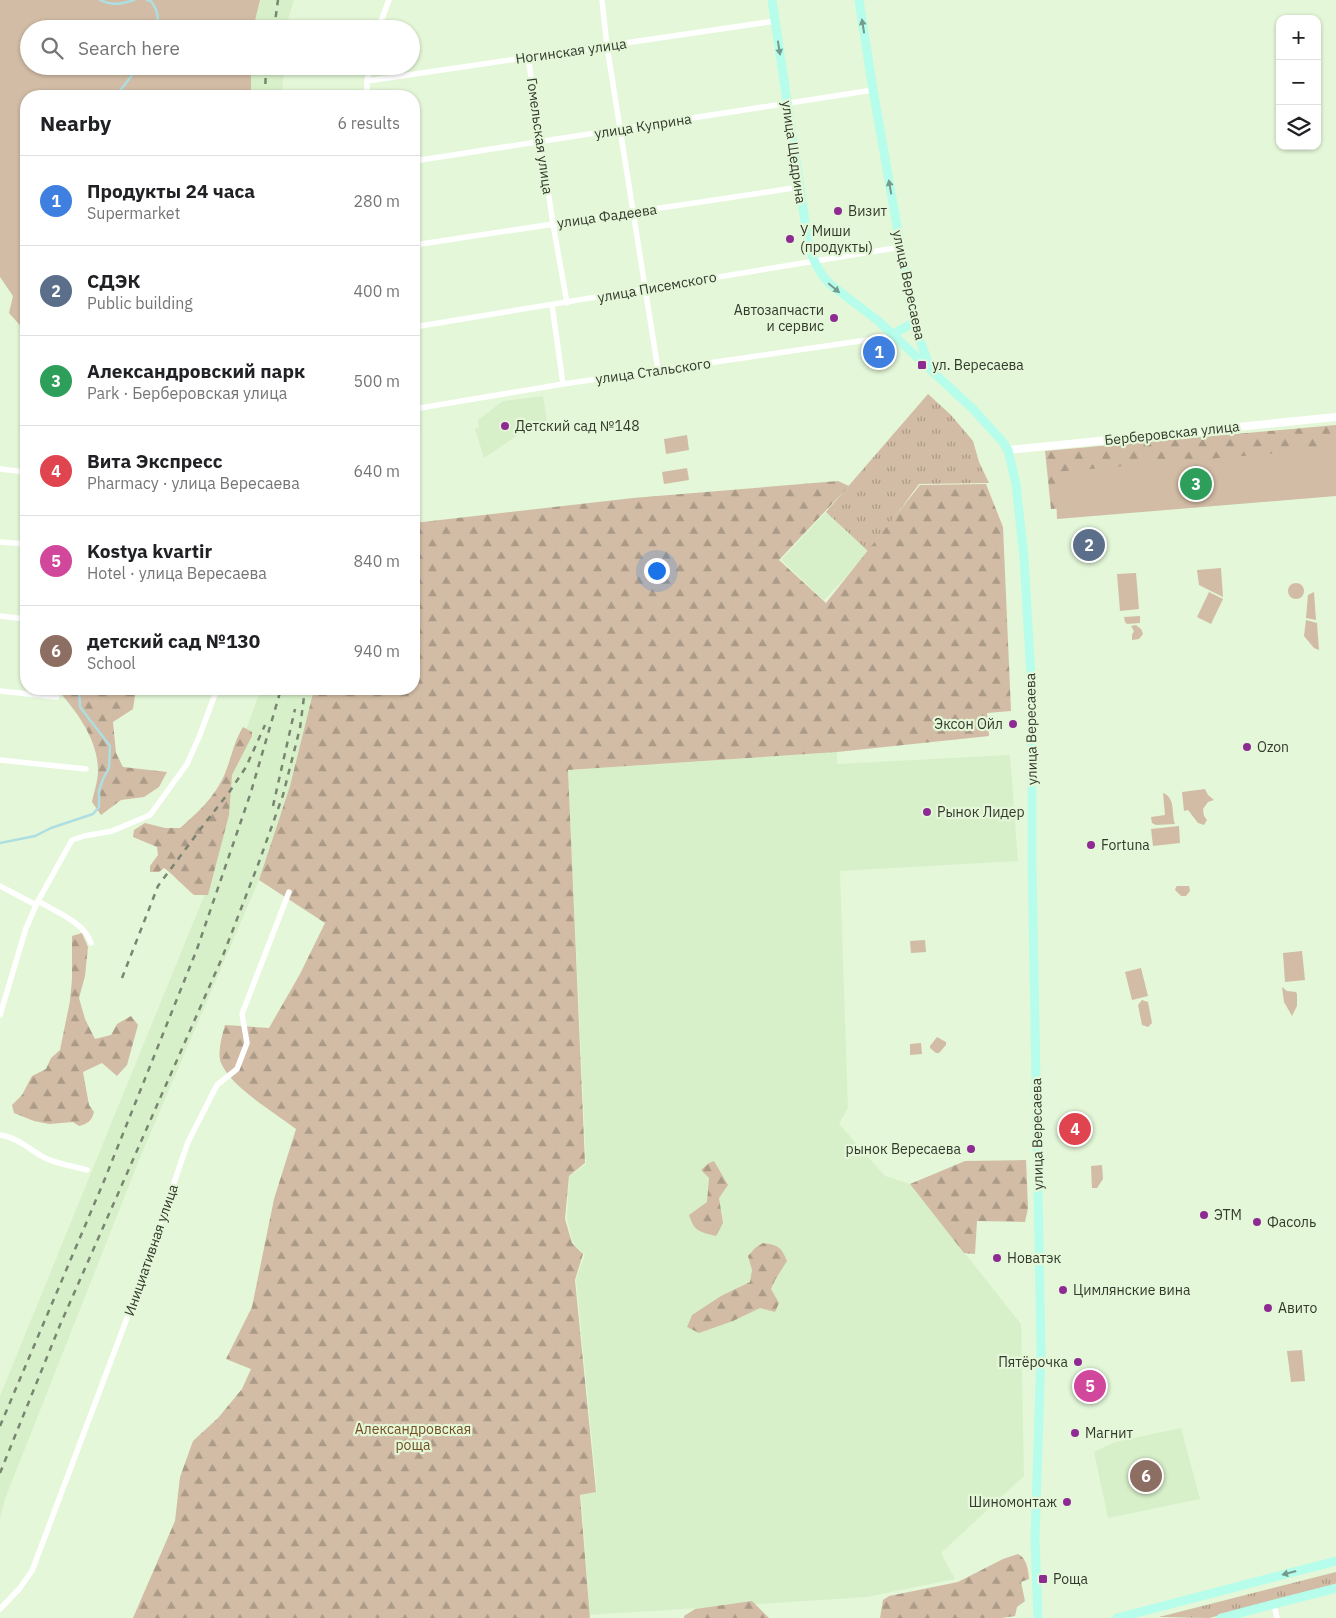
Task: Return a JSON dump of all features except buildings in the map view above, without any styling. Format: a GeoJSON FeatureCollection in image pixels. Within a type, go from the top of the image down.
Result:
{"type":"FeatureCollection","features":[{"type":"Feature","properties":{"kind":"main road","name":"улица Щедрина"},"geometry":{"type":"LineString","coordinates":[[772,0],[808,242],[814,260],[824,279],[877,320],[932,370]]}},
{"type":"Feature","properties":{"kind":"main road","name":"улица Вересаева"},"geometry":{"type":"LineString","coordinates":[[859,0],[900,247],[915,322],[924,354],[932,370],[973,409],[1002,441],[1008,450],[1016,484],[1024,558],[1032,693],[1032,863],[1041,1344],[1035,1539],[1038,1618]]}},
{"type":"Feature","properties":{"kind":"main road"},"geometry":{"type":"LineString","coordinates":[[893,334],[915,322]]}},
{"type":"Feature","properties":{"kind":"main road"},"geometry":{"type":"LineString","coordinates":[[1116,1618],[1336,1561]]}},
{"type":"Feature","properties":{"kind":"main road"},"geometry":{"type":"LineString","coordinates":[[1221,1618],[1336,1588]]}},
{"type":"Feature","properties":{"kind":"main road"},"geometry":{"type":"LineString","coordinates":[[1146,1611],[1154,1618]]}},
{"type":"Feature","properties":{"kind":"street"},"geometry":{"type":"LineString","coordinates":[[381,20],[389,0]]}},
{"type":"Feature","properties":{"kind":"street"},"geometry":{"type":"LineString","coordinates":[[602,0],[607,46],[658,370]]}},
{"type":"Feature","properties":{"kind":"street","name":"Ногинская улица"},"geometry":{"type":"LineString","coordinates":[[420,73],[775,21]]}},
{"type":"Feature","properties":{"kind":"street","name":"Гомельская улица"},"geometry":{"type":"LineString","coordinates":[[528,58],[552,224],[567,303]]}},
{"type":"Feature","properties":{"kind":"street"},"geometry":{"type":"LineString","coordinates":[[367,90],[369,75]]}},
{"type":"Feature","properties":{"kind":"street","name":"Ногинская улица"},"geometry":{"type":"LineString","coordinates":[[367,81],[409,75]]}},
{"type":"Feature","properties":{"kind":"street","name":"улица Куприна"},"geometry":{"type":"LineString","coordinates":[[420,160],[873,90]]}},
{"type":"Feature","properties":{"kind":"street","name":"улица Фадеева"},"geometry":{"type":"LineString","coordinates":[[420,244],[800,187]]}},
{"type":"Feature","properties":{"kind":"street","name":"улица Писемского"},"geometry":{"type":"LineString","coordinates":[[420,326],[900,247]]}},
{"type":"Feature","properties":{"kind":"street"},"geometry":{"type":"LineString","coordinates":[[552,305],[563,384]]}},
{"type":"Feature","properties":{"kind":"street","name":"улица Стальского"},"geometry":{"type":"LineString","coordinates":[[420,408],[563,384],[881,338],[893,334]]}},
{"type":"Feature","properties":{"kind":"street","name":"Берберовская улица"},"geometry":{"type":"LineString","coordinates":[[1008,450],[1336,417]]}},
{"type":"Feature","properties":{"kind":"street"},"geometry":{"type":"LineString","coordinates":[[0,469],[20,471]]}},
{"type":"Feature","properties":{"kind":"street"},"geometry":{"type":"LineString","coordinates":[[0,542],[20,544]]}},
{"type":"Feature","properties":{"kind":"street"},"geometry":{"type":"LineString","coordinates":[[0,616],[20,618]]}},
{"type":"Feature","properties":{"kind":"street"},"geometry":{"type":"LineString","coordinates":[[0,691],[20,693]]}},
{"type":"Feature","properties":{"kind":"street"},"geometry":{"type":"LineString","coordinates":[[38,695],[57,697]]}},
{"type":"Feature","properties":{"kind":"street"},"geometry":{"type":"LineString","coordinates":[[0,1015],[26,928],[37,903],[72,840],[112,831],[150,815],[187,764],[215,695]]}},
{"type":"Feature","properties":{"kind":"street"},"geometry":{"type":"LineString","coordinates":[[0,760],[86,769]]}},
{"type":"Feature","properties":{"kind":"street"},"geometry":{"type":"LineString","coordinates":[[0,886],[37,903],[81,927],[91,943]]}},
{"type":"Feature","properties":{"kind":"street","name":"Инициативная улица"},"geometry":{"type":"LineString","coordinates":[[0,1609],[19,1590],[32,1571],[133,1302],[188,1142],[216,1085],[237,1069],[247,1043],[242,1014],[289,892]]}},
{"type":"Feature","properties":{"kind":"street"},"geometry":{"type":"LineString","coordinates":[[0,1136],[7,1136],[47,1158],[86,1170]]}},
{"type":"Feature","properties":{"kind":"street"},"geometry":{"type":"LineString","coordinates":[[1274,1604],[1277,1618]]}},
{"type":"Feature","properties":{"kind":"shaded area"},"geometry":{"type":"Polygon","coordinates":[[[244,0],[294,0],[288,20],[243,20],[244,0]]]}},
{"type":"Feature","properties":{"kind":"shaded area"},"geometry":{"type":"Polygon","coordinates":[[[239,75],[283,75],[282,90],[238,90],[239,75]]]}},
{"type":"Feature","properties":{"kind":"shaded area","name":"Детский сад №148"},"geometry":{"type":"Polygon","coordinates":[[[543,396],[547,422],[534,424],[484,458],[475,429],[479,428],[478,420],[503,401],[543,396]]]}},
{"type":"Feature","properties":{"kind":"shaded area"},"geometry":{"type":"Polygon","coordinates":[[[826,512],[869,552],[824,600],[781,560],[826,512]]]}},
{"type":"Feature","properties":{"kind":"shaded area"},"geometry":{"type":"Polygon","coordinates":[[[259,695],[313,695],[290,786],[259,880],[139,1160],[5,1499],[0,1519],[0,1396],[213,874],[228,779],[259,695]]]}},
{"type":"Feature","properties":{"kind":"shaded area"},"geometry":{"type":"Polygon","coordinates":[[[837,752],[837,764],[1010,755],[1018,861],[840,871],[848,1108],[839,1124],[885,1176],[910,1184],[1021,1324],[1024,1476],[941,1553],[955,1579],[867,1597],[590,1615],[581,1495],[597,1492],[576,1279],[585,1255],[573,1243],[567,1219],[569,1177],[586,1164],[568,770],[837,752]]]}},
{"type":"Feature","properties":{"kind":"shaded area"},"geometry":{"type":"Polygon","coordinates":[[[1181,1428],[1200,1499],[1108,1518],[1094,1452],[1115,1442],[1181,1428]]]}},
{"type":"Feature","properties":{"kind":"green space"},"geometry":{"type":"Polygon","coordinates":[[[0,0],[260,0],[255,20],[20,20],[20,75],[251,75],[251,90],[20,90],[20,325],[9,313],[13,296],[0,277],[0,0]]]}},
{"type":"Feature","properties":{"kind":"green space"},"geometry":{"type":"Polygon","coordinates":[[[928,394],[951,415],[973,441],[979,462],[989,483],[919,484],[869,552],[826,512],[928,394]]]}},
{"type":"Feature","properties":{"kind":"green space"},"geometry":{"type":"Polygon","coordinates":[[[1336,425],[1336,491],[1142,505],[1051,509],[1045,451],[1336,425]]]}},
{"type":"Feature","properties":{"kind":"green space"},"geometry":{"type":"Polygon","coordinates":[[[687,435],[689,450],[666,454],[664,439],[687,435]]]}},
{"type":"Feature","properties":{"kind":"green space"},"geometry":{"type":"Polygon","coordinates":[[[1336,448],[1336,496],[1057,519],[1055,472],[1336,448]]]}},
{"type":"Feature","properties":{"kind":"green space"},"geometry":{"type":"Polygon","coordinates":[[[687,468],[689,480],[664,484],[662,472],[687,468]]]}},
{"type":"Feature","properties":{"kind":"green space","name":"Александровская роща"},"geometry":{"type":"Polygon","coordinates":[[[838,481],[849,486],[779,560],[826,603],[920,485],[986,484],[1003,527],[1011,711],[987,713],[989,736],[837,752],[568,770],[585,1163],[569,1176],[565,1219],[572,1243],[583,1254],[575,1280],[596,1492],[580,1495],[590,1618],[133,1618],[175,1521],[180,1477],[193,1441],[218,1418],[242,1389],[251,1369],[226,1359],[252,1307],[274,1199],[296,1129],[234,1081],[221,1063],[220,1044],[225,1025],[269,1028],[300,974],[325,923],[259,880],[290,786],[313,695],[420,695],[420,522],[633,498],[838,481]]]}},
{"type":"Feature","properties":{"kind":"green space"},"geometry":{"type":"Polygon","coordinates":[[[1221,568],[1223,597],[1199,585],[1197,570],[1221,568]]]}},
{"type":"Feature","properties":{"kind":"green space"},"geometry":{"type":"Polygon","coordinates":[[[1136,573],[1139,609],[1120,611],[1117,574],[1136,573]]]}},
{"type":"Feature","properties":{"kind":"green space"},"geometry":{"type":"Polygon","coordinates":[[[1296,583],[1304,591],[1296,599],[1288,591],[1296,583]]]}},
{"type":"Feature","properties":{"kind":"green space"},"geometry":{"type":"Polygon","coordinates":[[[1209,592],[1223,599],[1211,624],[1197,617],[1209,592]]]}},
{"type":"Feature","properties":{"kind":"green space"},"geometry":{"type":"Polygon","coordinates":[[[1314,592],[1316,620],[1306,618],[1308,595],[1314,592]]]}},
{"type":"Feature","properties":{"kind":"green space"},"geometry":{"type":"Polygon","coordinates":[[[1140,616],[1140,623],[1127,624],[1125,622],[1124,617],[1140,616]]]}},
{"type":"Feature","properties":{"kind":"green space"},"geometry":{"type":"Polygon","coordinates":[[[1306,620],[1317,623],[1319,650],[1314,648],[1304,636],[1306,620]]]}},
{"type":"Feature","properties":{"kind":"green space"},"geometry":{"type":"Polygon","coordinates":[[[1136,625],[1143,634],[1139,639],[1132,640],[1134,631],[1131,626],[1136,625]]]}},
{"type":"Feature","properties":{"kind":"green space"},"geometry":{"type":"Polygon","coordinates":[[[62,695],[135,695],[133,709],[113,722],[116,753],[123,767],[167,772],[159,787],[144,797],[121,800],[101,815],[92,802],[97,783],[97,759],[90,737],[72,707],[62,695]]]}},
{"type":"Feature","properties":{"kind":"green space"},"geometry":{"type":"Polygon","coordinates":[[[243,727],[252,732],[252,736],[232,775],[229,815],[208,895],[194,895],[164,868],[159,872],[150,872],[150,866],[158,855],[157,847],[133,837],[134,830],[145,823],[165,828],[180,828],[192,817],[219,786],[243,727]]]}},
{"type":"Feature","properties":{"kind":"green space"},"geometry":{"type":"Polygon","coordinates":[[[1205,789],[1214,800],[1208,802],[1203,809],[1207,820],[1204,825],[1198,823],[1188,810],[1184,811],[1182,792],[1205,789]]]}},
{"type":"Feature","properties":{"kind":"green space"},"geometry":{"type":"Polygon","coordinates":[[[1163,793],[1170,798],[1175,824],[1156,825],[1152,823],[1151,817],[1165,815],[1163,793]]]}},
{"type":"Feature","properties":{"kind":"green space"},"geometry":{"type":"Polygon","coordinates":[[[1179,826],[1180,843],[1153,846],[1151,829],[1179,826]]]}},
{"type":"Feature","properties":{"kind":"green space"},"geometry":{"type":"Polygon","coordinates":[[[1177,886],[1189,886],[1190,891],[1186,896],[1181,896],[1175,890],[1177,886]]]}},
{"type":"Feature","properties":{"kind":"green space"},"geometry":{"type":"Polygon","coordinates":[[[82,933],[88,947],[85,976],[79,998],[85,1019],[95,1039],[111,1035],[117,1024],[131,1016],[138,1025],[127,1065],[117,1076],[102,1063],[83,1072],[89,1105],[94,1112],[89,1122],[79,1126],[73,1122],[49,1124],[34,1121],[14,1113],[12,1105],[22,1095],[32,1076],[46,1069],[51,1058],[60,1050],[70,1001],[72,936],[82,933]]]}},
{"type":"Feature","properties":{"kind":"green space"},"geometry":{"type":"Polygon","coordinates":[[[925,940],[926,952],[911,953],[910,941],[925,940]]]}},
{"type":"Feature","properties":{"kind":"green space"},"geometry":{"type":"Polygon","coordinates":[[[1302,951],[1305,980],[1285,982],[1283,953],[1302,951]]]}},
{"type":"Feature","properties":{"kind":"green space"},"geometry":{"type":"Polygon","coordinates":[[[1141,968],[1148,996],[1132,1000],[1125,972],[1141,968]]]}},
{"type":"Feature","properties":{"kind":"green space"},"geometry":{"type":"Polygon","coordinates":[[[1282,987],[1287,991],[1296,992],[1297,994],[1297,1006],[1292,1016],[1284,1002],[1282,987]]]}},
{"type":"Feature","properties":{"kind":"green space"},"geometry":{"type":"Polygon","coordinates":[[[1142,1000],[1148,1002],[1152,1023],[1148,1027],[1142,1025],[1138,1005],[1142,1000]]]}},
{"type":"Feature","properties":{"kind":"green space"},"geometry":{"type":"Polygon","coordinates":[[[937,1037],[946,1042],[946,1045],[939,1053],[930,1048],[937,1037]]]}},
{"type":"Feature","properties":{"kind":"green space"},"geometry":{"type":"Polygon","coordinates":[[[921,1043],[922,1054],[910,1055],[910,1044],[921,1043]]]}},
{"type":"Feature","properties":{"kind":"green space"},"geometry":{"type":"Polygon","coordinates":[[[1026,1160],[1028,1208],[1025,1222],[977,1221],[975,1254],[964,1253],[910,1184],[965,1161],[1026,1160]]]}},
{"type":"Feature","properties":{"kind":"green space"},"geometry":{"type":"Polygon","coordinates":[[[714,1161],[728,1185],[719,1198],[723,1223],[716,1236],[695,1228],[689,1215],[707,1202],[709,1178],[701,1170],[714,1161]]]}},
{"type":"Feature","properties":{"kind":"green space"},"geometry":{"type":"Polygon","coordinates":[[[1102,1165],[1103,1179],[1097,1188],[1092,1188],[1091,1166],[1102,1165]]]}},
{"type":"Feature","properties":{"kind":"green space"},"geometry":{"type":"Polygon","coordinates":[[[763,1243],[779,1248],[787,1261],[771,1289],[779,1303],[775,1312],[760,1308],[733,1321],[699,1333],[687,1327],[692,1315],[721,1296],[750,1282],[752,1270],[748,1256],[763,1243]]]}},
{"type":"Feature","properties":{"kind":"green space"},"geometry":{"type":"Polygon","coordinates":[[[1302,1350],[1305,1381],[1291,1382],[1287,1351],[1302,1350]]]}},
{"type":"Feature","properties":{"kind":"green space"},"geometry":{"type":"Polygon","coordinates":[[[1018,1554],[1025,1561],[1029,1579],[1021,1582],[1025,1601],[1017,1607],[1015,1616],[1001,1618],[880,1618],[883,1600],[889,1596],[958,1582],[1003,1559],[1018,1554]]]}},
{"type":"Feature","properties":{"kind":"green space"},"geometry":{"type":"Polygon","coordinates":[[[1336,1572],[1336,1586],[1209,1618],[1159,1617],[1336,1572]]]}},
{"type":"Feature","properties":{"kind":"green space"},"geometry":{"type":"Polygon","coordinates":[[[752,1601],[769,1618],[684,1618],[684,1616],[695,1609],[752,1601]]]}},
{"type":"Feature","properties":{"kind":"waterway"},"geometry":{"type":"LineString","coordinates":[[100,0],[117,4],[134,0]]}},
{"type":"Feature","properties":{"kind":"waterway"},"geometry":{"type":"LineString","coordinates":[[147,0],[151,1],[155,8],[158,20]]}},
{"type":"Feature","properties":{"kind":"waterway"},"geometry":{"type":"LineString","coordinates":[[121,90],[132,75]]}},
{"type":"Feature","properties":{"kind":"waterway"},"geometry":{"type":"LineString","coordinates":[[0,843],[35,836],[51,828],[93,814],[99,807],[99,791],[109,768],[110,746],[80,707],[79,695]]}},
{"type":"Feature","properties":{"kind":"railway"},"geometry":{"type":"LineString","coordinates":[[275,20],[278,0]]}},
{"type":"Feature","properties":{"kind":"railway"},"geometry":{"type":"LineString","coordinates":[[265,90],[266,75]]}},
{"type":"Feature","properties":{"kind":"railway"},"geometry":{"type":"LineString","coordinates":[[0,1426],[104,1181],[197,949],[251,792],[279,695]]}},
{"type":"Feature","properties":{"kind":"railway"},"geometry":{"type":"LineString","coordinates":[[0,1473],[60,1325],[222,958],[283,795],[300,728],[304,695]]}},
{"type":"Feature","properties":{"kind":"railway"},"geometry":{"type":"LineString","coordinates":[[273,806],[295,709]]}},
{"type":"Feature","properties":{"kind":"railway"},"geometry":{"type":"LineString","coordinates":[[122,978],[158,886],[246,767],[265,725]]}},
{"type":"Feature","properties":{"kind":"place","name":"Визит"},"geometry":{"type":"Point","coordinates":[838,211]}},
{"type":"Feature","properties":{"kind":"place","name":"У Миши (продукты)"},"geometry":{"type":"Point","coordinates":[790,239]}},
{"type":"Feature","properties":{"kind":"place","name":"Автозапчасти и сервис"},"geometry":{"type":"Point","coordinates":[834,318]}},
{"type":"Feature","properties":{"kind":"place","name":"Продукты 24 часа"},"geometry":{"type":"Point","coordinates":[879,352]}},
{"type":"Feature","properties":{"kind":"place","name":"ул. Вересаева"},"geometry":{"type":"Point","coordinates":[922,365]}},
{"type":"Feature","properties":{"kind":"place","name":"Детский сад №148"},"geometry":{"type":"Point","coordinates":[505,426]}},
{"type":"Feature","properties":{"kind":"place","name":"Александровский парк"},"geometry":{"type":"Point","coordinates":[1196,484]}},
{"type":"Feature","properties":{"kind":"place","name":"СДЭК"},"geometry":{"type":"Point","coordinates":[1089,545]}},
{"type":"Feature","properties":{"kind":"place","name":"Эксон Ойл"},"geometry":{"type":"Point","coordinates":[1013,724]}},
{"type":"Feature","properties":{"kind":"place","name":"Ozon"},"geometry":{"type":"Point","coordinates":[1247,747]}},
{"type":"Feature","properties":{"kind":"place","name":"Рынок Лидер"},"geometry":{"type":"Point","coordinates":[927,812]}},
{"type":"Feature","properties":{"kind":"place","name":"Fortuna"},"geometry":{"type":"Point","coordinates":[1091,845]}},
{"type":"Feature","properties":{"kind":"place","name":"Вита Экспресс"},"geometry":{"type":"Point","coordinates":[1075,1129]}},
{"type":"Feature","properties":{"kind":"place","name":"рынок Вересаева"},"geometry":{"type":"Point","coordinates":[971,1149]}},
{"type":"Feature","properties":{"kind":"place","name":"ЭТМ"},"geometry":{"type":"Point","coordinates":[1204,1215]}},
{"type":"Feature","properties":{"kind":"place","name":"Фасоль"},"geometry":{"type":"Point","coordinates":[1257,1222]}},
{"type":"Feature","properties":{"kind":"place","name":"Новатэк"},"geometry":{"type":"Point","coordinates":[997,1258]}},
{"type":"Feature","properties":{"kind":"place","name":"Цимлянские вина"},"geometry":{"type":"Point","coordinates":[1063,1290]}},
{"type":"Feature","properties":{"kind":"place","name":"Авито"},"geometry":{"type":"Point","coordinates":[1268,1308]}},
{"type":"Feature","properties":{"kind":"place","name":"Пятёрочка"},"geometry":{"type":"Point","coordinates":[1078,1362]}},
{"type":"Feature","properties":{"kind":"place","name":"Kostya kvartir"},"geometry":{"type":"Point","coordinates":[1090,1386]}},
{"type":"Feature","properties":{"kind":"place","name":"Магнит"},"geometry":{"type":"Point","coordinates":[1075,1433]}},
{"type":"Feature","properties":{"kind":"place","name":"детский сад №130"},"geometry":{"type":"Point","coordinates":[1146,1476]}},
{"type":"Feature","properties":{"kind":"place","name":"Шиномонтаж"},"geometry":{"type":"Point","coordinates":[1067,1502]}},
{"type":"Feature","properties":{"kind":"place","name":"Роща"},"geometry":{"type":"Point","coordinates":[1043,1579]}}]}
